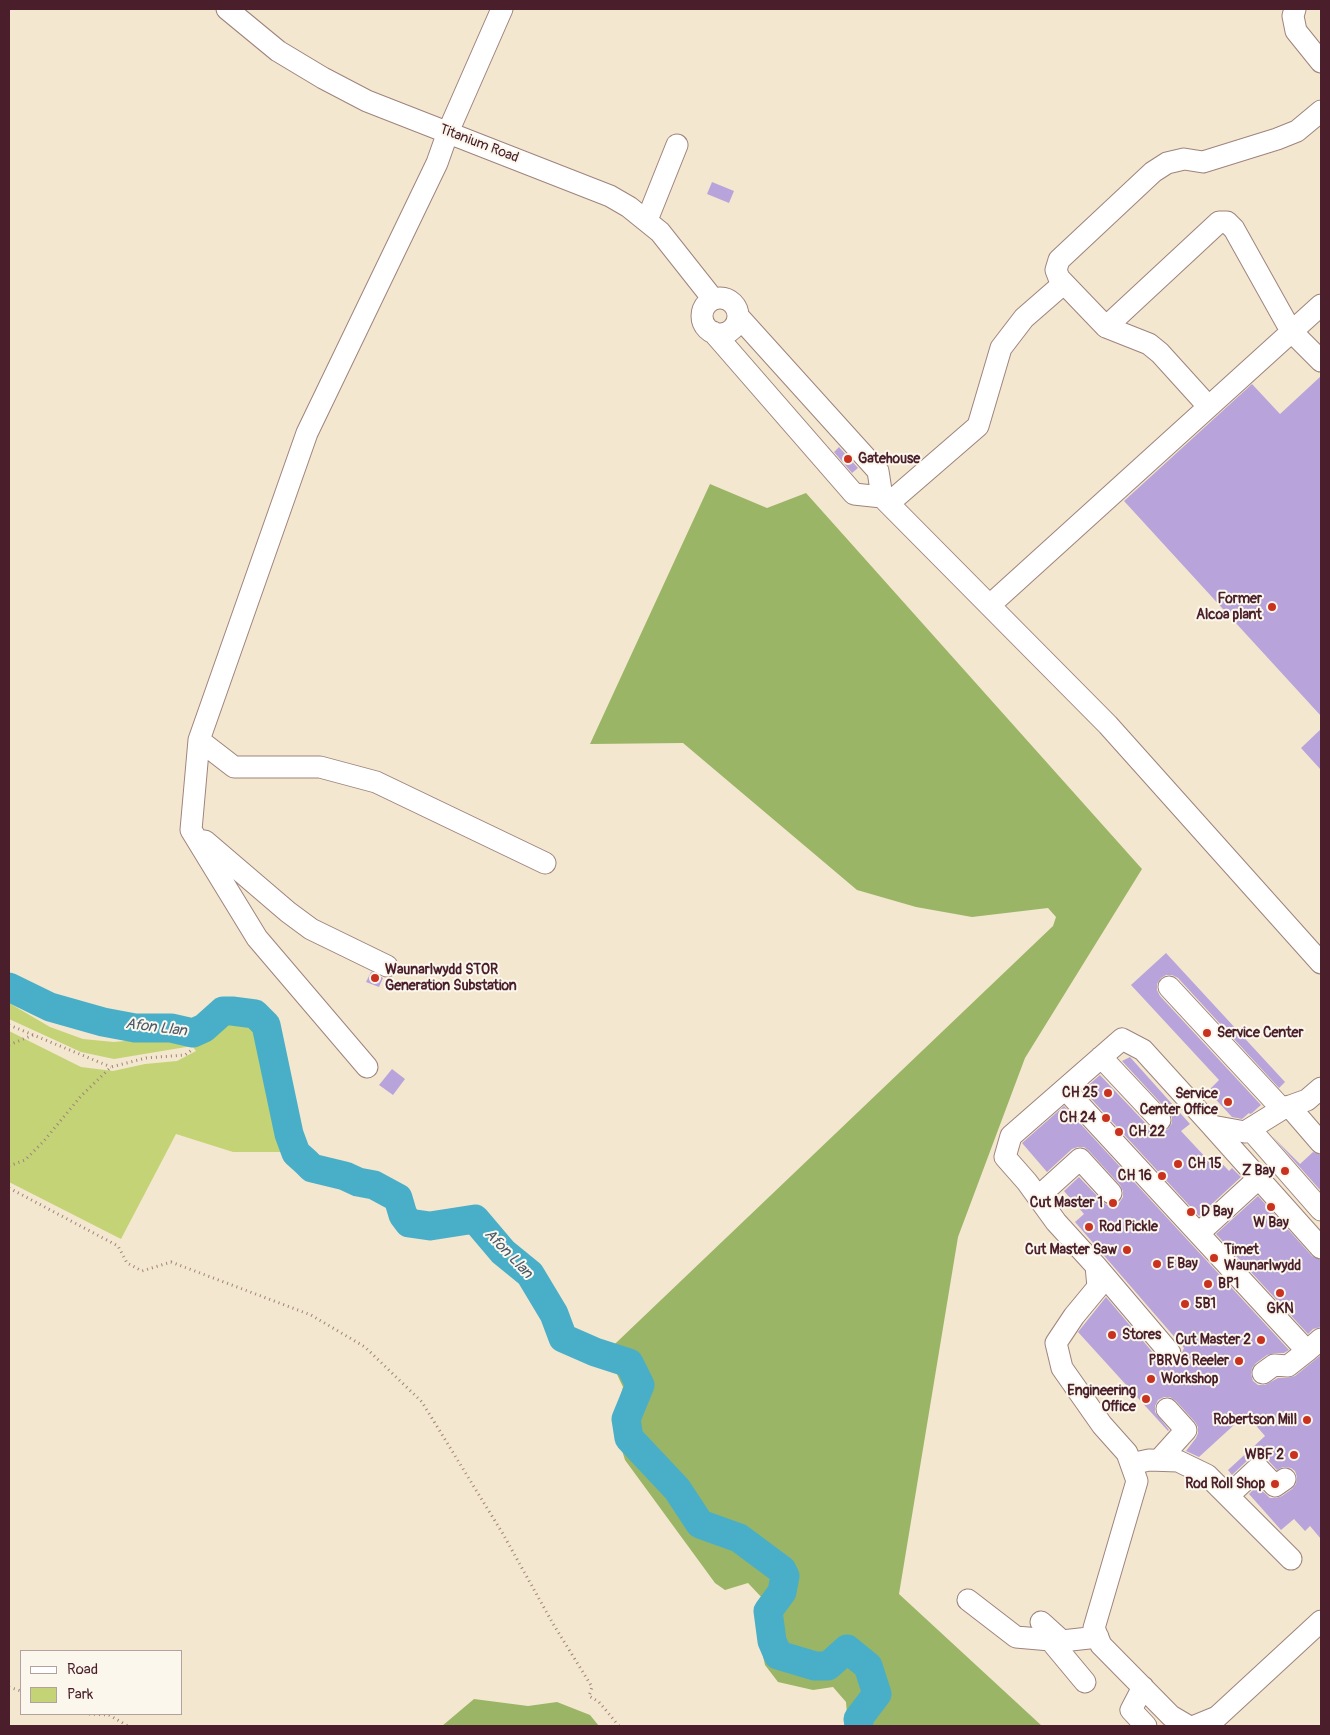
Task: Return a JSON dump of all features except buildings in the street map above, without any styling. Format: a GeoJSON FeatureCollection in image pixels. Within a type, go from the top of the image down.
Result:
{"type":"FeatureCollection","features":[{"type":"Feature","properties":{"kind":"street","name":"Titanium Road"},"geometry":{"type":"LineString","coordinates":[[227,9],[278,51],[367,101],[610,196],[629,207],[660,232],[713,299]]}},
{"type":"Feature","properties":{"kind":"street"},"geometry":{"type":"LineString","coordinates":[[367,1067],[257,938],[191,830],[199,740],[307,433],[437,163],[448,132],[502,9]]}},
{"type":"Feature","properties":{"kind":"street"},"geometry":{"type":"LineString","coordinates":[[1295,9],[1293,16],[1296,32],[1321,62]]}},
{"type":"Feature","properties":{"kind":"street"},"geometry":{"type":"LineString","coordinates":[[1208,406],[1150,344],[1106,327],[1063,284],[1056,270],[1059,260],[1153,172],[1168,163],[1184,159],[1203,162],[1277,139],[1297,131],[1321,111]]}},
{"type":"Feature","properties":{"kind":"street"},"geometry":{"type":"LineString","coordinates":[[647,220],[677,145]]}},
{"type":"Feature","properties":{"kind":"street"},"geometry":{"type":"LineString","coordinates":[[1106,327],[1219,222],[1227,222],[1234,230],[1291,332],[1321,361]]}},
{"type":"Feature","properties":{"kind":"street"},"geometry":{"type":"LineString","coordinates":[[1063,284],[1024,318],[1001,348],[978,426],[885,500],[854,494],[705,325],[703,314],[706,306],[713,299],[720,297],[731,301],[735,306],[738,316],[878,471],[885,500],[1108,725],[1321,962]]}},
{"type":"Feature","properties":{"kind":"street"},"geometry":{"type":"LineString","coordinates":[[990,605],[1321,305]]}},
{"type":"Feature","properties":{"kind":"street"},"geometry":{"type":"LineString","coordinates":[[713,332],[718,334],[728,332],[735,325],[738,316]]}},
{"type":"Feature","properties":{"kind":"street"},"geometry":{"type":"LineString","coordinates":[[199,740],[234,767],[320,767],[376,782],[545,863]]}},
{"type":"Feature","properties":{"kind":"street"},"geometry":{"type":"LineString","coordinates":[[191,830],[288,912],[311,929],[387,966]]}},
{"type":"Feature","properties":{"kind":"street"},"geometry":{"type":"LineString","coordinates":[[1169,987],[1321,1143]]}},
{"type":"Feature","properties":{"kind":"street"},"geometry":{"type":"LineString","coordinates":[[1170,1353],[1056,1222],[1005,1157],[1011,1136],[1122,1039],[1143,1050],[1321,1248]]}},
{"type":"Feature","properties":{"kind":"street"},"geometry":{"type":"LineString","coordinates":[[1101,1057],[1160,1120]]}},
{"type":"Feature","properties":{"kind":"street"},"geometry":{"type":"LineString","coordinates":[[1065,1089],[1199,1232],[1314,1345],[1288,1366],[1274,1365],[1263,1373]]}},
{"type":"Feature","properties":{"kind":"street"},"geometry":{"type":"LineString","coordinates":[[1212,1126],[1246,1132],[1285,1107],[1307,1100],[1320,1091]]}},
{"type":"Feature","properties":{"kind":"street"},"geometry":{"type":"LineString","coordinates":[[1250,1129],[1321,1210]]}},
{"type":"Feature","properties":{"kind":"street"},"geometry":{"type":"LineString","coordinates":[[1038,1197],[1080,1159],[1110,1193]]}},
{"type":"Feature","properties":{"kind":"street"},"geometry":{"type":"LineString","coordinates":[[1199,1232],[1259,1178]]}},
{"type":"Feature","properties":{"kind":"street"},"geometry":{"type":"LineString","coordinates":[[1096,1266],[1098,1287],[1074,1316],[1056,1343],[1062,1368],[1102,1425],[1127,1453],[1137,1481],[1094,1628],[1101,1644],[1143,1688],[1171,1716],[1188,1726]]}},
{"type":"Feature","properties":{"kind":"street"},"geometry":{"type":"LineString","coordinates":[[1159,1460],[1186,1430],[1167,1409]]}},
{"type":"Feature","properties":{"kind":"street"},"geometry":{"type":"LineString","coordinates":[[1131,1464],[1149,1460],[1178,1460],[1208,1475],[1291,1559]]}},
{"type":"Feature","properties":{"kind":"street"},"geometry":{"type":"LineString","coordinates":[[1228,1496],[1258,1468],[1274,1486],[1285,1478]]}},
{"type":"Feature","properties":{"kind":"street"},"geometry":{"type":"LineString","coordinates":[[968,1600],[1016,1637],[1051,1634],[1098,1637]]}},
{"type":"Feature","properties":{"kind":"street"},"geometry":{"type":"LineString","coordinates":[[1195,1726],[1212,1722],[1321,1621]]}},
{"type":"Feature","properties":{"kind":"street"},"geometry":{"type":"LineString","coordinates":[[1051,1634],[1085,1682]]}},
{"type":"Feature","properties":{"kind":"street"},"geometry":{"type":"LineString","coordinates":[[1143,1688],[1131,1710],[1146,1726]]}},
{"type":"Feature","properties":{"kind":"path"},"geometry":{"type":"LineString","coordinates":[[9,1025],[111,1066]]}},
{"type":"Feature","properties":{"kind":"path"},"geometry":{"type":"LineString","coordinates":[[9,1045],[33,1035]]}},
{"type":"Feature","properties":{"kind":"path"},"geometry":{"type":"LineString","coordinates":[[9,1166],[25,1160],[43,1142],[81,1096],[111,1066],[146,1058],[185,1055],[193,1049]]}},
{"type":"Feature","properties":{"kind":"path"},"geometry":{"type":"LineString","coordinates":[[9,1188],[118,1246],[127,1262],[142,1270],[171,1262],[311,1315],[364,1346],[422,1402],[503,1534],[552,1622],[592,1687],[589,1696],[599,1702],[619,1726]]}},
{"type":"Feature","properties":{"kind":"path"},"geometry":{"type":"LineString","coordinates":[[109,1715],[128,1726]]}},
{"type":"Feature","properties":{"kind":"green space"},"geometry":{"type":"Polygon","coordinates":[[[710,484],[767,508],[806,493],[1142,869],[1025,1058],[958,1237],[899,1594],[1042,1726],[848,1726],[846,1702],[833,1687],[813,1690],[778,1682],[765,1665],[756,1624],[765,1601],[748,1583],[725,1590],[715,1583],[625,1460],[613,1421],[623,1387],[615,1370],[596,1362],[1053,926],[1056,917],[1048,908],[972,917],[916,907],[857,890],[683,743],[590,744],[710,484]]]}},
{"type":"Feature","properties":{"kind":"green space"},"geometry":{"type":"Polygon","coordinates":[[[9,1003],[50,1027],[83,1039],[114,1042],[203,1033],[237,1019],[250,1024],[262,1044],[281,1152],[233,1152],[176,1134],[121,1239],[9,1182],[9,1031],[81,1067],[113,1071],[145,1064],[177,1061],[196,1051],[192,1046],[114,1059],[81,1052],[9,1019],[9,1003]]]}},
{"type":"Feature","properties":{"kind":"green space"},"geometry":{"type":"Polygon","coordinates":[[[474,1699],[528,1706],[557,1702],[590,1715],[599,1726],[442,1726],[474,1699]]]}},
{"type":"Feature","properties":{"kind":"waterway","name":"Afon Llan"},"geometry":{"type":"LineString","coordinates":[[9,987],[50,1007],[103,1022],[135,1028],[171,1028],[193,1033],[204,1028],[223,1011],[255,1014],[266,1025],[289,1134],[296,1153],[312,1168],[374,1185],[398,1198],[403,1215],[409,1223],[430,1226],[475,1219],[503,1252],[530,1274],[554,1314],[563,1338],[595,1352],[629,1363],[640,1385],[626,1419],[629,1438],[677,1489],[700,1524],[739,1538],[782,1570],[785,1576],[782,1592],[768,1611],[772,1641],[778,1655],[815,1666],[828,1666],[847,1649],[868,1666],[877,1694],[858,1719],[859,1726]]}},
{"type":"Feature","properties":{"kind":"place","name":"Gatehouse"},"geometry":{"type":"Point","coordinates":[848,459]}},
{"type":"Feature","properties":{"kind":"place","name":"Former Alcoa plant"},"geometry":{"type":"Point","coordinates":[1272,607]}},
{"type":"Feature","properties":{"kind":"place","name":"Waunarlwydd STOR Generation Substation"},"geometry":{"type":"Point","coordinates":[375,978]}},
{"type":"Feature","properties":{"kind":"place","name":"Service Center"},"geometry":{"type":"Point","coordinates":[1207,1033]}},
{"type":"Feature","properties":{"kind":"place","name":"CH 25"},"geometry":{"type":"Point","coordinates":[1108,1093]}},
{"type":"Feature","properties":{"kind":"place","name":"Service Center Office"},"geometry":{"type":"Point","coordinates":[1228,1102]}},
{"type":"Feature","properties":{"kind":"place","name":"CH 24"},"geometry":{"type":"Point","coordinates":[1106,1118]}},
{"type":"Feature","properties":{"kind":"place","name":"CH 22"},"geometry":{"type":"Point","coordinates":[1119,1132]}},
{"type":"Feature","properties":{"kind":"place","name":"CH 15"},"geometry":{"type":"Point","coordinates":[1178,1164]}},
{"type":"Feature","properties":{"kind":"place","name":"Z Bay"},"geometry":{"type":"Point","coordinates":[1285,1171]}},
{"type":"Feature","properties":{"kind":"place","name":"CH 16"},"geometry":{"type":"Point","coordinates":[1162,1176]}},
{"type":"Feature","properties":{"kind":"place","name":"Cut Master 1"},"geometry":{"type":"Point","coordinates":[1113,1203]}},
{"type":"Feature","properties":{"kind":"place","name":"W Bay"},"geometry":{"type":"Point","coordinates":[1271,1207]}},
{"type":"Feature","properties":{"kind":"place","name":"D Bay"},"geometry":{"type":"Point","coordinates":[1191,1212]}},
{"type":"Feature","properties":{"kind":"place","name":"Rod Pickle"},"geometry":{"type":"Point","coordinates":[1089,1227]}},
{"type":"Feature","properties":{"kind":"place","name":"Cut Master Saw"},"geometry":{"type":"Point","coordinates":[1127,1250]}},
{"type":"Feature","properties":{"kind":"place","name":"Timet Waunarlwydd"},"geometry":{"type":"Point","coordinates":[1214,1258]}},
{"type":"Feature","properties":{"kind":"place","name":"E Bay"},"geometry":{"type":"Point","coordinates":[1157,1264]}},
{"type":"Feature","properties":{"kind":"place","name":"BP1"},"geometry":{"type":"Point","coordinates":[1208,1284]}},
{"type":"Feature","properties":{"kind":"place","name":"GKN"},"geometry":{"type":"Point","coordinates":[1280,1293]}},
{"type":"Feature","properties":{"kind":"place","name":"5B1"},"geometry":{"type":"Point","coordinates":[1185,1304]}},
{"type":"Feature","properties":{"kind":"place","name":"Stores"},"geometry":{"type":"Point","coordinates":[1112,1335]}},
{"type":"Feature","properties":{"kind":"place","name":"Cut Master 2"},"geometry":{"type":"Point","coordinates":[1261,1340]}},
{"type":"Feature","properties":{"kind":"place","name":"PBRV6 Reeler"},"geometry":{"type":"Point","coordinates":[1239,1361]}},
{"type":"Feature","properties":{"kind":"place","name":"Workshop"},"geometry":{"type":"Point","coordinates":[1151,1379]}},
{"type":"Feature","properties":{"kind":"place","name":"Engineering Office"},"geometry":{"type":"Point","coordinates":[1146,1399]}},
{"type":"Feature","properties":{"kind":"place","name":"Robertson Mill"},"geometry":{"type":"Point","coordinates":[1307,1420]}},
{"type":"Feature","properties":{"kind":"place","name":"WBF 2"},"geometry":{"type":"Point","coordinates":[1294,1455]}},
{"type":"Feature","properties":{"kind":"place","name":"Rod Roll Shop"},"geometry":{"type":"Point","coordinates":[1275,1484]}}]}
